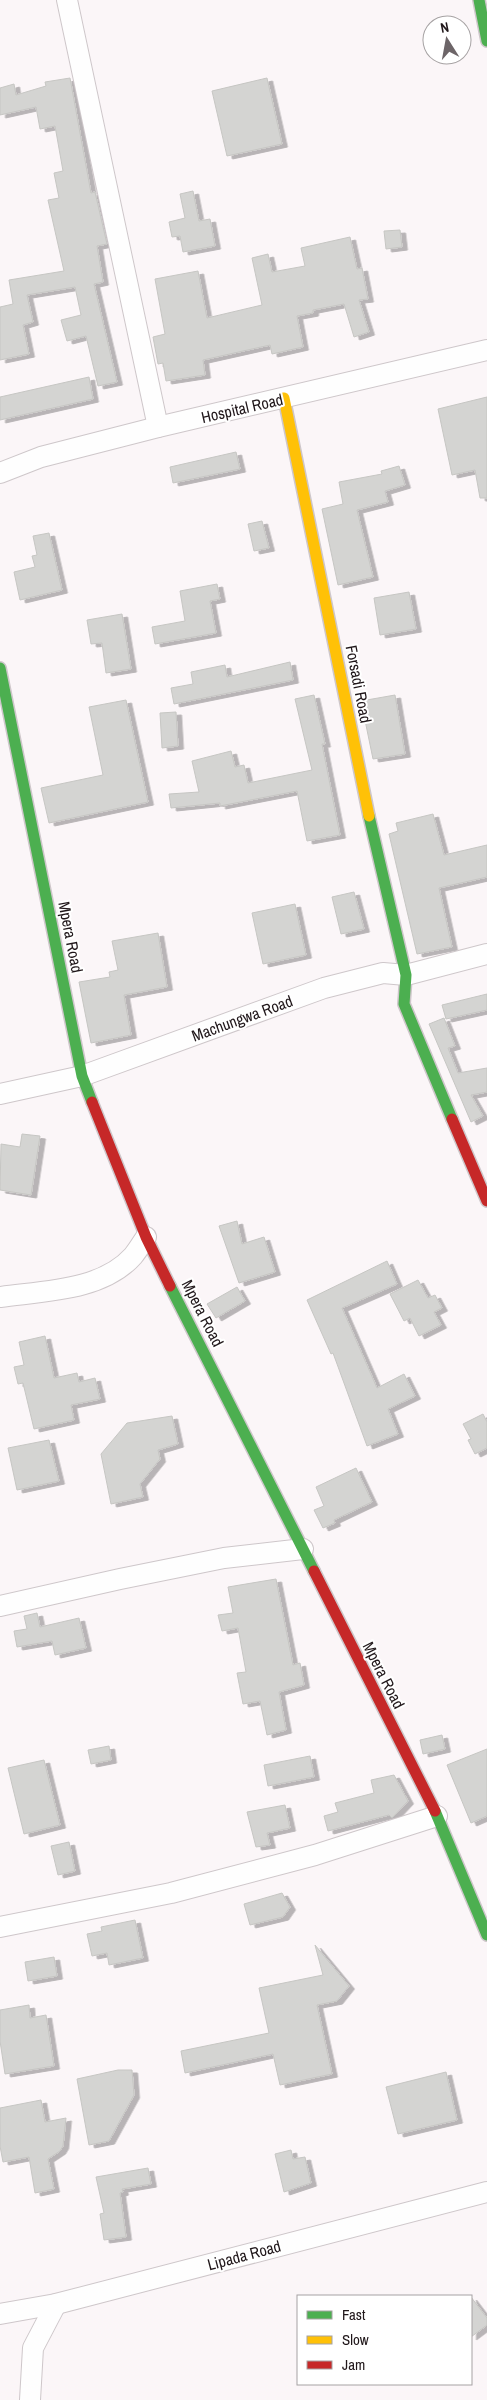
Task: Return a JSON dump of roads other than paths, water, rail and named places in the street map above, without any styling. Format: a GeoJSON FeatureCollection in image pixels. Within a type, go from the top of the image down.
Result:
{"type":"FeatureCollection","features":[{"type":"Feature","properties":{"kind":"street"},"geometry":{"type":"LineString","coordinates":[[68,0],[158,426]]}},
{"type":"Feature","properties":{"kind":"street"},"geometry":{"type":"LineString","coordinates":[[479,0],[487,41]]}},
{"type":"Feature","properties":{"kind":"street","name":"Hospital Road"},"geometry":{"type":"LineString","coordinates":[[0,473],[41,458],[158,426],[487,350]]}},
{"type":"Feature","properties":{"kind":"street","name":"Forsadi Road"},"geometry":{"type":"LineString","coordinates":[[284,398],[363,790],[406,976],[404,1004],[487,1201]]}},
{"type":"Feature","properties":{"kind":"street","name":"Mpera Road"},"geometry":{"type":"LineString","coordinates":[[0,668],[82,1076],[146,1237],[437,1816],[487,1935]]}},
{"type":"Feature","properties":{"kind":"street","name":"Machungwa Road"},"geometry":{"type":"LineString","coordinates":[[0,1094],[82,1076],[324,988],[383,973],[406,976],[487,954]]}},
{"type":"Feature","properties":{"kind":"street"},"geometry":{"type":"LineString","coordinates":[[0,1297],[77,1286],[114,1272],[133,1256],[146,1237]]}},
{"type":"Feature","properties":{"kind":"street"},"geometry":{"type":"LineString","coordinates":[[0,1606],[224,1558],[302,1549]]}},
{"type":"Feature","properties":{"kind":"street"},"geometry":{"type":"LineString","coordinates":[[0,1927],[171,1894],[315,1855],[437,1816]]}},
{"type":"Feature","properties":{"kind":"street","name":"Lipada Road"},"geometry":{"type":"LineString","coordinates":[[0,2314],[56,2304],[487,2192]]}},
{"type":"Feature","properties":{"kind":"street"},"geometry":{"type":"LineString","coordinates":[[30,2400],[33,2348],[56,2304]]}}]}
